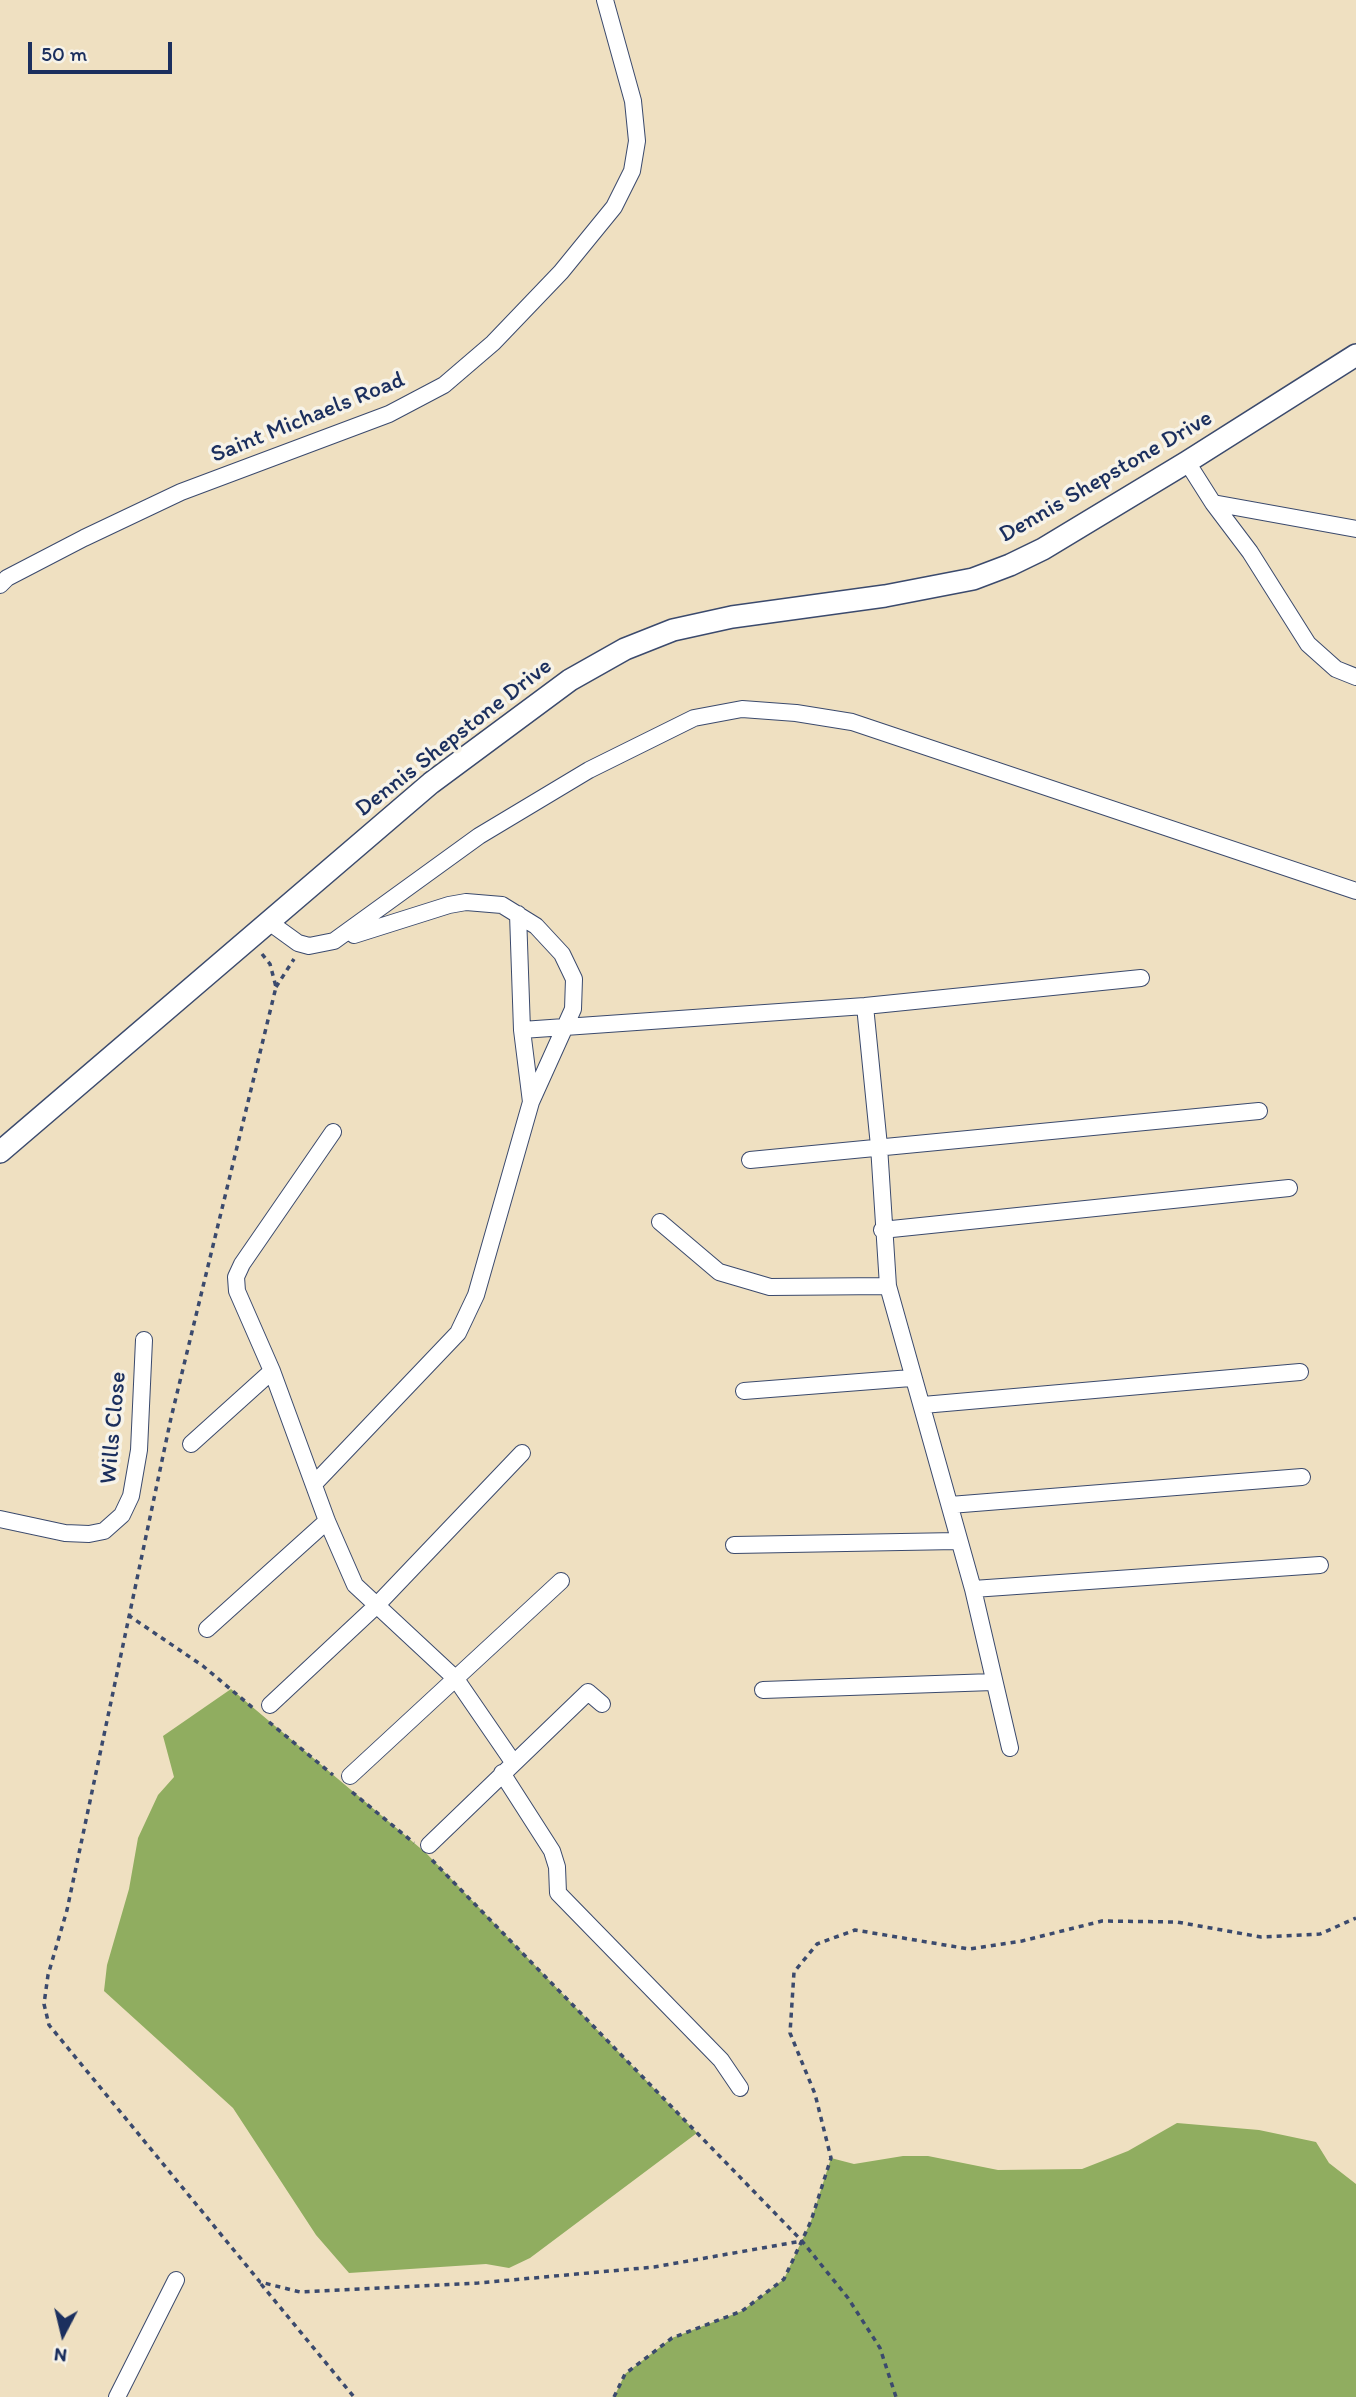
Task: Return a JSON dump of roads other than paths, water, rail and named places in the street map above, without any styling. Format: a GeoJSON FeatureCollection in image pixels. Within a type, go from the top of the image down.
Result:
{"type":"FeatureCollection","features":[{"type":"Feature","properties":{"kind":"street","name":"Saint Michaels Road"},"geometry":{"type":"LineString","coordinates":[[0,585],[7,578],[73,544],[181,492],[389,414],[444,385],[493,343],[561,272],[614,206],[632,171],[637,141],[633,101],[605,0]]}},
{"type":"Feature","properties":{"kind":"street","name":"Dennis Shepstone Drive"},"geometry":{"type":"LineString","coordinates":[[0,1152],[431,783],[528,708],[570,680],[625,649],[673,630],[732,617],[885,596],[974,579],[1043,549],[1356,355]]}},
{"type":"Feature","properties":{"kind":"street"},"geometry":{"type":"LineString","coordinates":[[1187,462],[1213,503],[1250,552],[1308,644],[1336,669],[1356,677]]}},
{"type":"Feature","properties":{"kind":"street"},"geometry":{"type":"LineString","coordinates":[[1213,503],[1356,529]]}},
{"type":"Feature","properties":{"kind":"street"},"geometry":{"type":"LineString","coordinates":[[334,941],[479,836],[589,770],[694,718],[742,709],[796,713],[852,722],[1356,891]]}},
{"type":"Feature","properties":{"kind":"street"},"geometry":{"type":"LineString","coordinates":[[269,922],[289,939],[309,946],[466,902],[502,905],[549,936],[574,979],[573,1009],[531,1102],[476,1295],[458,1333],[315,1483]]}},
{"type":"Feature","properties":{"kind":"street"},"geometry":{"type":"LineString","coordinates":[[518,914],[522,1030],[531,1102]]}},
{"type":"Feature","properties":{"kind":"street"},"geometry":{"type":"LineString","coordinates":[[522,1030],[865,1006],[1141,978]]}},
{"type":"Feature","properties":{"kind":"street"},"geometry":{"type":"LineString","coordinates":[[865,1006],[879,1146],[882,1230],[888,1286],[911,1378],[923,1405],[957,1541],[973,1589],[1010,1748]]}},
{"type":"Feature","properties":{"kind":"street"},"geometry":{"type":"LineString","coordinates":[[750,1160],[1258,1111]]}},
{"type":"Feature","properties":{"kind":"street"},"geometry":{"type":"LineString","coordinates":[[333,1132],[242,1264],[236,1278],[237,1291],[272,1371],[327,1521],[355,1585],[456,1679],[508,1767],[552,1852],[557,1867],[558,1893],[721,2060],[740,2088]]}},
{"type":"Feature","properties":{"kind":"street"},"geometry":{"type":"LineString","coordinates":[[882,1230],[1289,1188]]}},
{"type":"Feature","properties":{"kind":"street"},"geometry":{"type":"LineString","coordinates":[[660,1222],[719,1272],[769,1287],[888,1286]]}},
{"type":"Feature","properties":{"kind":"street","name":"Wills Close"},"geometry":{"type":"LineString","coordinates":[[0,1519],[65,1533],[89,1534],[104,1531],[122,1515],[131,1496],[139,1450],[144,1340]]}},
{"type":"Feature","properties":{"kind":"street"},"geometry":{"type":"LineString","coordinates":[[191,1444],[272,1371]]}},
{"type":"Feature","properties":{"kind":"street"},"geometry":{"type":"LineString","coordinates":[[923,1405],[1300,1372]]}},
{"type":"Feature","properties":{"kind":"street"},"geometry":{"type":"LineString","coordinates":[[744,1391],[911,1378]]}},
{"type":"Feature","properties":{"kind":"street"},"geometry":{"type":"LineString","coordinates":[[270,1705],[376,1606],[522,1453]]}},
{"type":"Feature","properties":{"kind":"street"},"geometry":{"type":"LineString","coordinates":[[950,1505],[1302,1477]]}},
{"type":"Feature","properties":{"kind":"street"},"geometry":{"type":"LineString","coordinates":[[207,1629],[327,1521]]}},
{"type":"Feature","properties":{"kind":"street"},"geometry":{"type":"LineString","coordinates":[[734,1545],[957,1541]]}},
{"type":"Feature","properties":{"kind":"street"},"geometry":{"type":"LineString","coordinates":[[973,1589],[1320,1565]]}},
{"type":"Feature","properties":{"kind":"street"},"geometry":{"type":"LineString","coordinates":[[350,1776],[561,1581]]}},
{"type":"Feature","properties":{"kind":"street"},"geometry":{"type":"LineString","coordinates":[[763,1690],[993,1682]]}},
{"type":"Feature","properties":{"kind":"street"},"geometry":{"type":"LineString","coordinates":[[424,1847],[588,1692],[602,1704]]}},
{"type":"Feature","properties":{"kind":"street"},"geometry":{"type":"LineString","coordinates":[[117,2397],[176,2280]]}}]}
